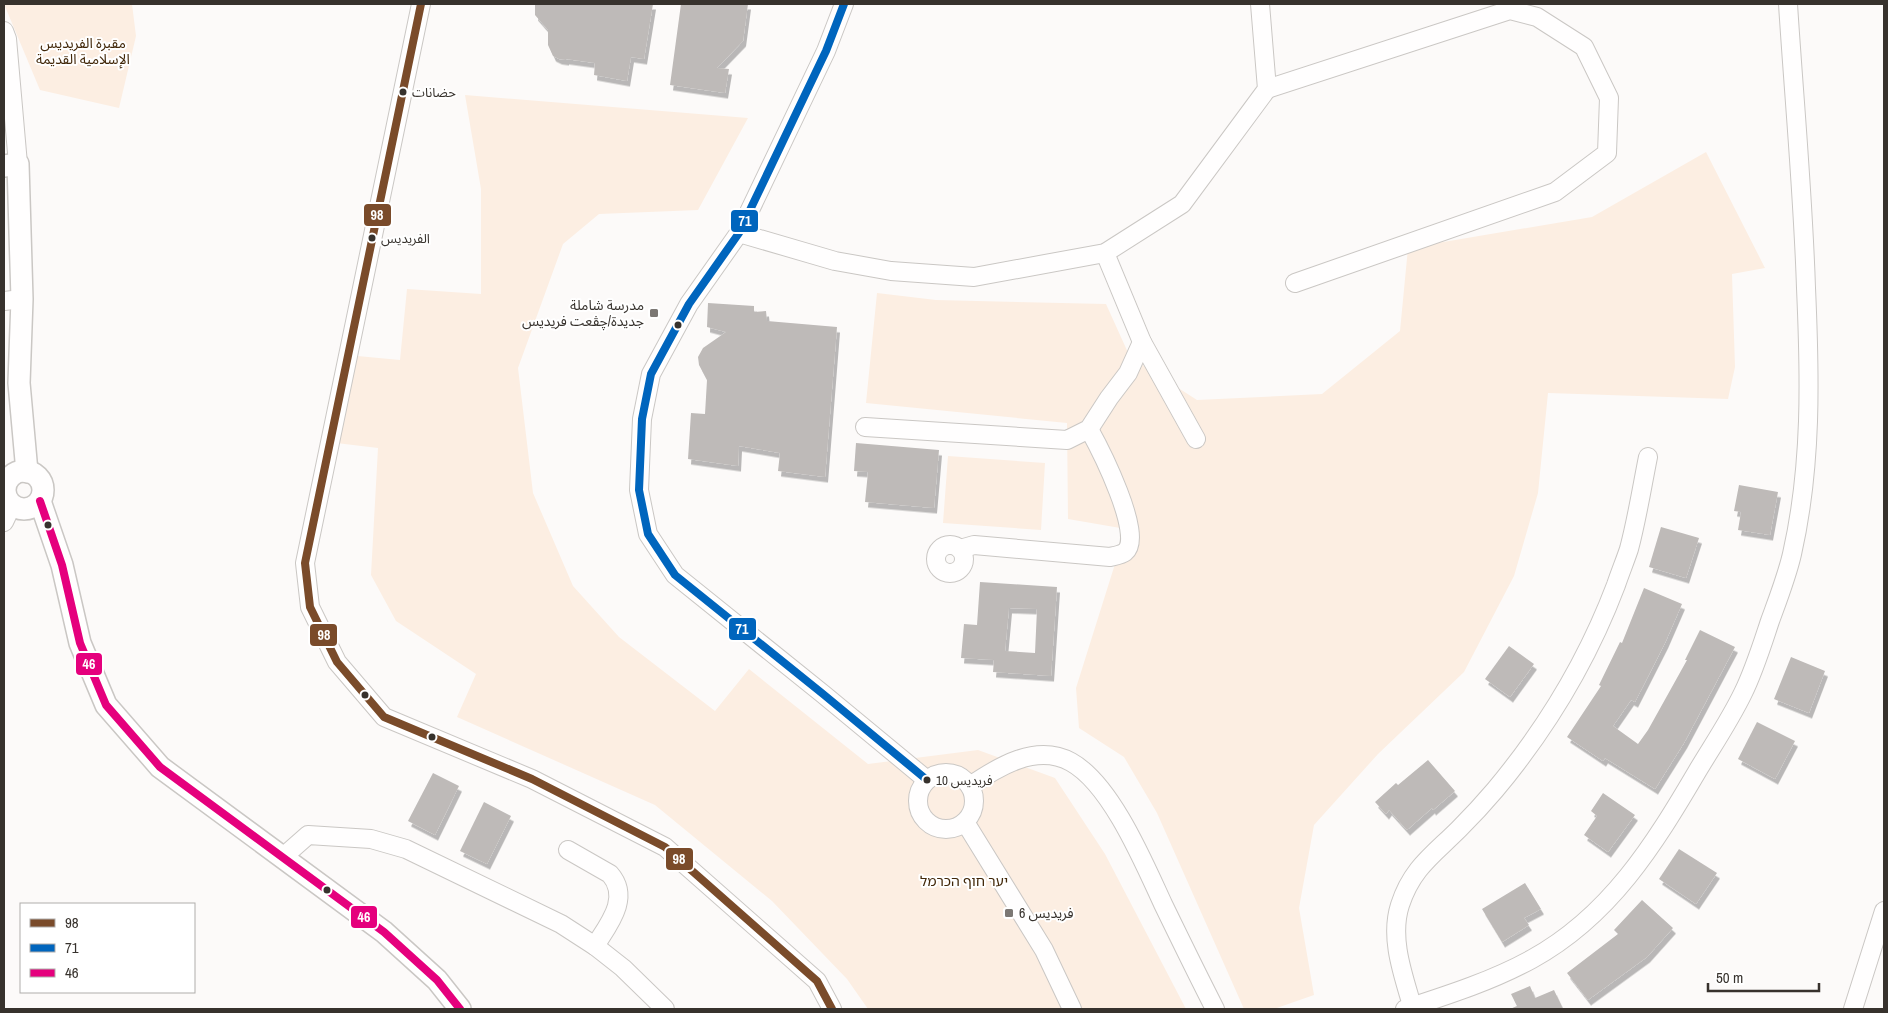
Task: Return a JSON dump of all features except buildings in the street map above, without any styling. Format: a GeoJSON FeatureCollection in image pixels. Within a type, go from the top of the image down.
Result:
{"type":"FeatureCollection","features":[{"type":"Feature","properties":{"kind":"street"},"geometry":{"type":"LineString","coordinates":[[421,4],[305,562],[310,607],[337,662],[384,717],[532,779],[665,846],[817,981],[832,1009]]}},
{"type":"Feature","properties":{"kind":"street"},"geometry":{"type":"LineString","coordinates":[[844,4],[826,51],[739,233],[689,304],[651,374],[642,419],[639,490],[648,534],[675,575],[927,780]]}},
{"type":"Feature","properties":{"kind":"street"},"geometry":{"type":"LineString","coordinates":[[1260,4],[1267,89]]}},
{"type":"Feature","properties":{"kind":"street"},"geometry":{"type":"LineString","coordinates":[[1648,457],[1628,550],[1592,641],[1567,689],[1533,740],[1495,790],[1459,829],[1428,857],[1410,881],[1399,907],[1396,932],[1410,1008],[1488,980],[1532,959],[1575,930],[1614,895],[1666,825],[1743,693],[1761,648],[1792,555],[1806,478],[1809,422],[1809,341],[1805,246],[1788,4]]}},
{"type":"Feature","properties":{"kind":"street"},"geometry":{"type":"LineString","coordinates":[[739,233],[835,261],[891,271],[974,277],[1105,253],[1182,204],[1267,89],[1510,10],[1536,17],[1584,47],[1609,98],[1607,153],[1555,192],[1295,284]]}},
{"type":"Feature","properties":{"kind":"street"},"geometry":{"type":"LineString","coordinates":[[4,31],[7,39],[13,300],[27,472]]}},
{"type":"Feature","properties":{"kind":"street"},"geometry":{"type":"LineString","coordinates":[[1105,253],[1142,342],[1196,439]]}},
{"type":"Feature","properties":{"kind":"street"},"geometry":{"type":"LineString","coordinates":[[865,427],[1067,440],[1089,429],[1128,373],[1142,342]]}},
{"type":"Feature","properties":{"kind":"street"},"geometry":{"type":"LineString","coordinates":[[960,549],[974,546],[1110,557],[1125,552],[1128,548],[1129,537],[1125,506],[1089,429]]}},
{"type":"Feature","properties":{"kind":"street"},"geometry":{"type":"LineString","coordinates":[[27,472],[38,477],[41,483],[42,495],[40,501],[35,506],[8,514],[5,481],[15,474],[27,472]]}},
{"type":"Feature","properties":{"kind":"street"},"geometry":{"type":"LineString","coordinates":[[40,501],[62,565],[80,642],[106,705],[160,766],[384,932],[437,980],[460,1009]]}},
{"type":"Feature","properties":{"kind":"street"},"geometry":{"type":"LineString","coordinates":[[970,786],[997,768],[1017,760],[1032,757],[1051,757],[1070,762],[1086,772],[1102,792],[1122,823],[1215,1009]]}},
{"type":"Feature","properties":{"kind":"street"},"geometry":{"type":"LineString","coordinates":[[954,774],[970,786],[974,795],[974,805],[971,814],[958,827],[949,830],[940,829],[932,826],[920,813],[918,795],[921,787],[935,775],[954,774]]}},
{"type":"Feature","properties":{"kind":"street"},"geometry":{"type":"LineString","coordinates":[[965,822],[1044,950],[1072,1009]]}},
{"type":"Feature","properties":{"kind":"street"},"geometry":{"type":"LineString","coordinates":[[283,857],[308,835],[371,839],[406,850],[561,924],[595,946],[623,968],[665,1009]]}},
{"type":"Feature","properties":{"kind":"street"},"geometry":{"type":"LineString","coordinates":[[568,850],[610,874],[617,888],[619,903],[616,911],[595,946]]}},
{"type":"Feature","properties":{"kind":"street"},"geometry":{"type":"LineString","coordinates":[[1853,1009],[1884,911]]}},
{"type":"Feature","properties":{"kind":"green space","name":"مقبرة الفريديس الإسلامية القديمة"},"geometry":{"type":"Polygon","coordinates":[[[4,4],[132,4],[136,36],[119,108],[40,90],[4,4]]]}},
{"type":"Feature","properties":{"kind":"green space","name":"יער חוף הכרמל"},"geometry":{"type":"Polygon","coordinates":[[[465,95],[748,118],[698,210],[599,214],[563,244],[518,368],[533,493],[573,586],[619,637],[715,711],[749,669],[868,764],[978,750],[1055,778],[1105,854],[1186,1009],[868,1009],[847,979],[772,901],[655,805],[457,717],[476,674],[396,621],[371,575],[378,448],[328,442],[347,355],[400,360],[407,289],[481,294],[481,189],[465,95]]]}},
{"type":"Feature","properties":{"kind":"green space"},"geometry":{"type":"Polygon","coordinates":[[[1706,152],[1765,268],[1732,274],[1735,367],[1728,399],[1548,393],[1538,493],[1514,576],[1464,672],[1378,754],[1314,825],[1299,908],[1314,995],[1274,1009],[1244,1009],[1157,813],[1124,757],[1079,728],[1076,688],[1126,529],[1068,519],[1067,423],[866,403],[877,293],[936,300],[1106,304],[1130,357],[1197,400],[1322,394],[1400,331],[1408,248],[1592,217],[1706,152]]]}},
{"type":"Feature","properties":{"kind":"green space"},"geometry":{"type":"Polygon","coordinates":[[[948,456],[1045,463],[1041,530],[943,523],[948,456]]]}},
{"type":"Feature","properties":{"kind":"transit line","name":"98"},"geometry":{"type":"LineString","coordinates":[[421,4],[305,563],[310,607],[337,662],[384,717],[532,779],[665,847],[817,981],[832,1009]]}},
{"type":"Feature","properties":{"kind":"transit line","name":"71"},"geometry":{"type":"LineString","coordinates":[[844,4],[826,51],[739,233],[689,304],[651,374],[642,419],[639,490],[648,534],[675,575],[927,780]]}},
{"type":"Feature","properties":{"kind":"transit line","name":"46"},"geometry":{"type":"LineString","coordinates":[[40,501],[62,565],[80,643],[106,705],[160,767],[384,932],[437,980],[460,1009]]}},
{"type":"Feature","properties":{"kind":"place","name":"حضانات"},"geometry":{"type":"Point","coordinates":[403,92]}},
{"type":"Feature","properties":{"kind":"place","name":"الفريديس"},"geometry":{"type":"Point","coordinates":[372,238]}},
{"type":"Feature","properties":{"kind":"place","name":"مدرسة شاملة جديدة/چڤعت فريديس"},"geometry":{"type":"Point","coordinates":[654,313]}},
{"type":"Feature","properties":{"kind":"place","name":"فريديس 10"},"geometry":{"type":"Point","coordinates":[927,780]}},
{"type":"Feature","properties":{"kind":"place","name":"فريديس 6"},"geometry":{"type":"Point","coordinates":[1009,913]}}]}
